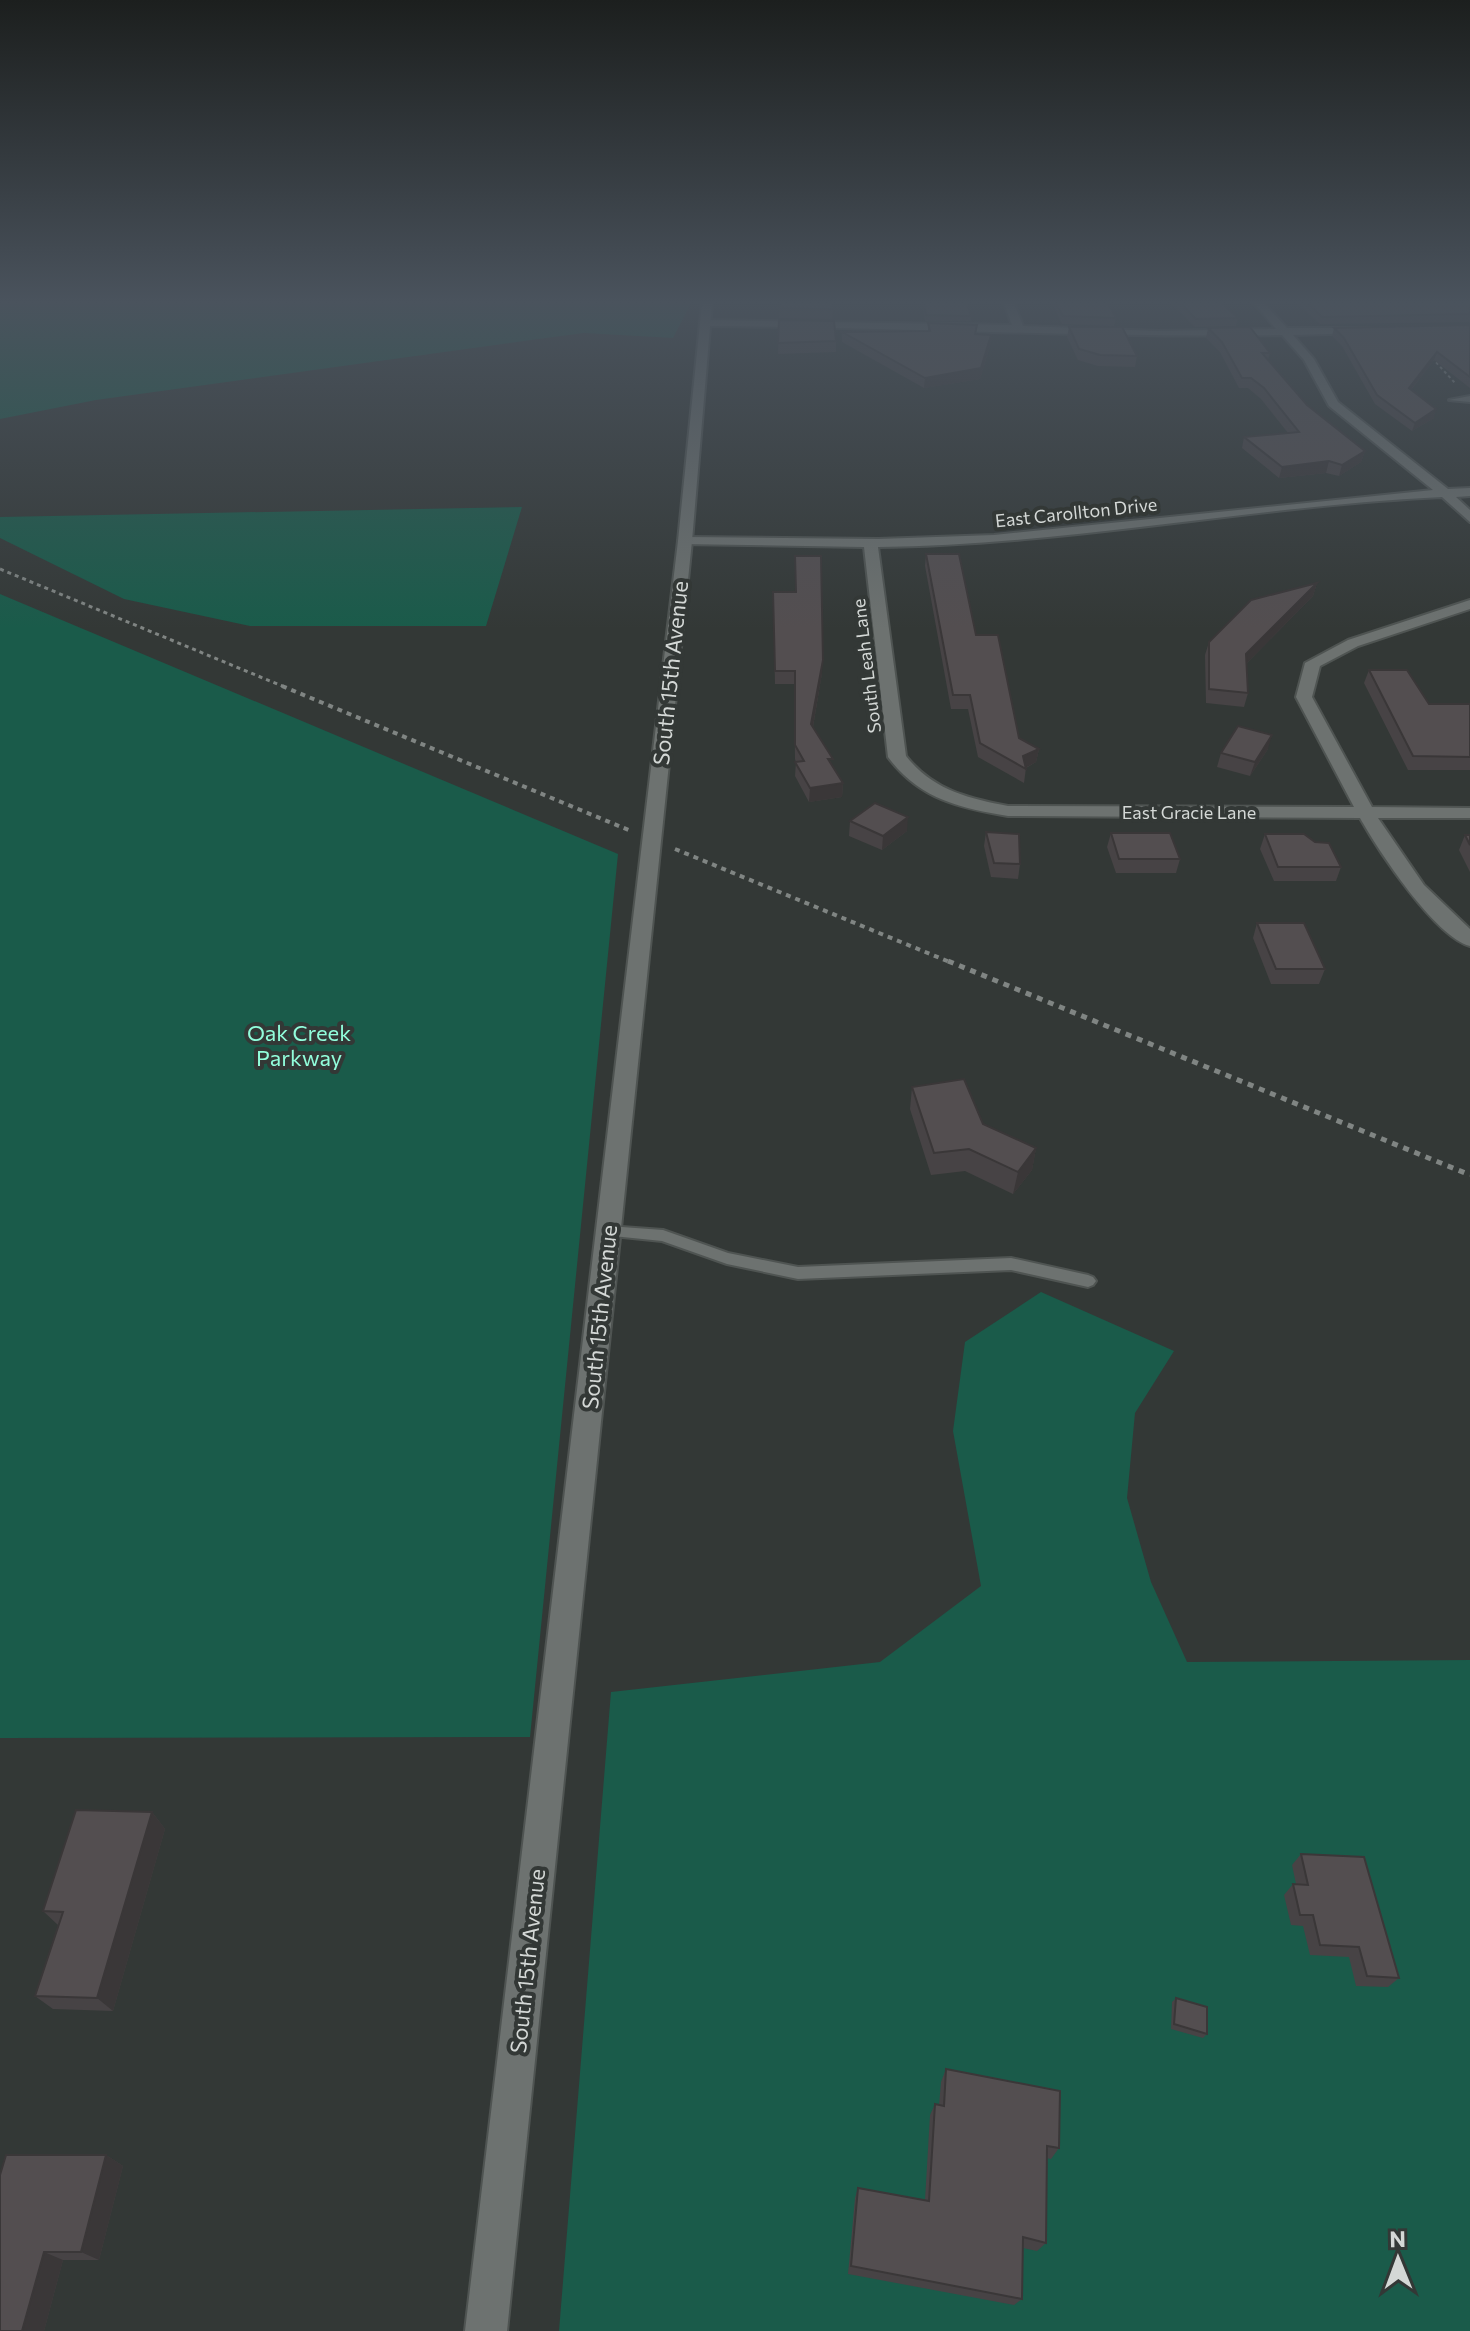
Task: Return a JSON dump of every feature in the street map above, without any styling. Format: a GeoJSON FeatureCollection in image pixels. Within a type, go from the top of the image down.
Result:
{"type":"FeatureCollection","features":[{"type":"Feature","properties":{"kind":"street","name":"South 15th Avenue"},"geometry":{"type":"LineString","coordinates":[[486,2331],[697,412]]}},
{"type":"Feature","properties":{"kind":"street"},"geometry":{"type":"LineString","coordinates":[[1343,412],[1445,493],[1470,518]]}},
{"type":"Feature","properties":{"kind":"street","name":"East Carollton Drive"},"geometry":{"type":"LineString","coordinates":[[685,541],[991,540],[1099,529],[1254,507],[1470,492]]}},
{"type":"Feature","properties":{"kind":"street","name":"South Leah Lane"},"geometry":{"type":"LineString","coordinates":[[870,541],[897,757],[914,780]]}},
{"type":"Feature","properties":{"kind":"street"},"geometry":{"type":"LineString","coordinates":[[1470,604],[1353,643],[1313,663],[1304,697],[1402,871],[1444,920],[1470,940]]}},
{"type":"Feature","properties":{"kind":"street","name":"East Gracie Lane"},"geometry":{"type":"LineString","coordinates":[[914,780],[953,801],[1008,811],[1470,813]]}},
{"type":"Feature","properties":{"kind":"lane"},"geometry":{"type":"LineString","coordinates":[[608,1231],[663,1236],[727,1258],[798,1273],[1011,1264],[1088,1281]]}},
{"type":"Feature","properties":{"kind":"path"},"geometry":{"type":"LineString","coordinates":[[0,569],[636,833]]}},
{"type":"Feature","properties":{"kind":"path"},"geometry":{"type":"LineString","coordinates":[[667,846],[1470,1175]]}},
{"type":"Feature","properties":{"kind":"green space"},"geometry":{"type":"Polygon","coordinates":[[[0,412],[36,412],[0,419],[0,412]]]}},
{"type":"Feature","properties":{"kind":"green space"},"geometry":{"type":"Polygon","coordinates":[[[522,507],[486,626],[250,626],[124,599],[0,538],[0,517],[522,507]]]}},
{"type":"Feature","properties":{"kind":"green space","name":"Oak Creek Parkway"},"geometry":{"type":"Polygon","coordinates":[[[0,594],[618,854],[530,1737],[0,1738],[0,594]]]}},
{"type":"Feature","properties":{"kind":"green space"},"geometry":{"type":"Polygon","coordinates":[[[1041,1292],[1174,1351],[1135,1413],[1127,1498],[1151,1582],[1187,1662],[1470,1660],[1470,2331],[559,2331],[611,1692],[880,1662],[981,1586],[953,1431],[965,1342],[1041,1292]]]}},
{"type":"Feature","properties":{"kind":"building"},"geometry":{"type":"Polygon","coordinates":[[[1283,412],[1316,412],[1365,451],[1342,465],[1329,461],[1282,467],[1244,437],[1299,432],[1283,412]]]}},
{"type":"Feature","properties":{"kind":"building"},"geometry":{"type":"Polygon","coordinates":[[[1400,412],[1432,412],[1415,423],[1400,412]]]}},
{"type":"Feature","properties":{"kind":"building"},"geometry":{"type":"Polygon","coordinates":[[[926,554],[959,554],[976,635],[998,635],[1019,738],[1039,749],[1023,756],[1026,769],[980,743],[970,695],[953,695],[926,554]]]}},
{"type":"Feature","properties":{"kind":"building"},"geometry":{"type":"Polygon","coordinates":[[[795,556],[821,556],[823,660],[811,724],[833,759],[828,759],[843,783],[810,788],[795,762],[804,761],[795,745],[795,671],[775,671],[773,592],[796,592],[795,556]]]}},
{"type":"Feature","properties":{"kind":"building"},"geometry":{"type":"Polygon","coordinates":[[[1317,583],[1246,654],[1248,693],[1209,689],[1209,642],[1251,600],[1317,583]]]}},
{"type":"Feature","properties":{"kind":"building"},"geometry":{"type":"Polygon","coordinates":[[[1369,670],[1407,670],[1429,704],[1470,704],[1470,757],[1413,756],[1369,670]]]}},
{"type":"Feature","properties":{"kind":"building"},"geometry":{"type":"Polygon","coordinates":[[[1238,726],[1272,735],[1255,762],[1221,753],[1238,726]]]}},
{"type":"Feature","properties":{"kind":"building"},"geometry":{"type":"Polygon","coordinates":[[[875,803],[908,817],[883,836],[850,821],[875,803]]]}},
{"type":"Feature","properties":{"kind":"building"},"geometry":{"type":"Polygon","coordinates":[[[986,832],[1019,834],[1020,864],[994,863],[986,832]]]}},
{"type":"Feature","properties":{"kind":"building"},"geometry":{"type":"Polygon","coordinates":[[[1111,833],[1170,833],[1180,859],[1119,859],[1111,833]]]}},
{"type":"Feature","properties":{"kind":"building"},"geometry":{"type":"Polygon","coordinates":[[[1265,834],[1304,834],[1315,842],[1329,843],[1341,867],[1278,867],[1265,834]]]}},
{"type":"Feature","properties":{"kind":"building"},"geometry":{"type":"Polygon","coordinates":[[[1257,923],[1304,923],[1325,969],[1276,969],[1257,923]]]}},
{"type":"Feature","properties":{"kind":"building"},"geometry":{"type":"Polygon","coordinates":[[[964,1079],[983,1124],[1036,1148],[1018,1172],[969,1149],[934,1153],[912,1087],[964,1079]]]}},
{"type":"Feature","properties":{"kind":"building"},"geometry":{"type":"Polygon","coordinates":[[[76,1810],[152,1812],[97,1998],[35,1996],[63,1912],[43,1911],[76,1810]]]}},
{"type":"Feature","properties":{"kind":"building"},"geometry":{"type":"Polygon","coordinates":[[[1301,1854],[1364,1857],[1399,1978],[1367,1976],[1359,1947],[1320,1945],[1313,1915],[1300,1915],[1293,1884],[1308,1885],[1301,1854]]]}},
{"type":"Feature","properties":{"kind":"building"},"geometry":{"type":"Polygon","coordinates":[[[1176,1998],[1207,2007],[1207,2034],[1174,2024],[1176,1998]]]}},
{"type":"Feature","properties":{"kind":"building"},"geometry":{"type":"Polygon","coordinates":[[[946,2069],[1060,2091],[1059,2148],[1047,2146],[1046,2243],[1023,2237],[1022,2299],[851,2266],[858,2188],[929,2201],[935,2104],[944,2106],[946,2069]]]}},
{"type":"Feature","properties":{"kind":"building"},"geometry":{"type":"Polygon","coordinates":[[[6,2155],[106,2155],[81,2252],[44,2252],[22,2331],[0,2331],[0,2175],[6,2155]]]}}]}
